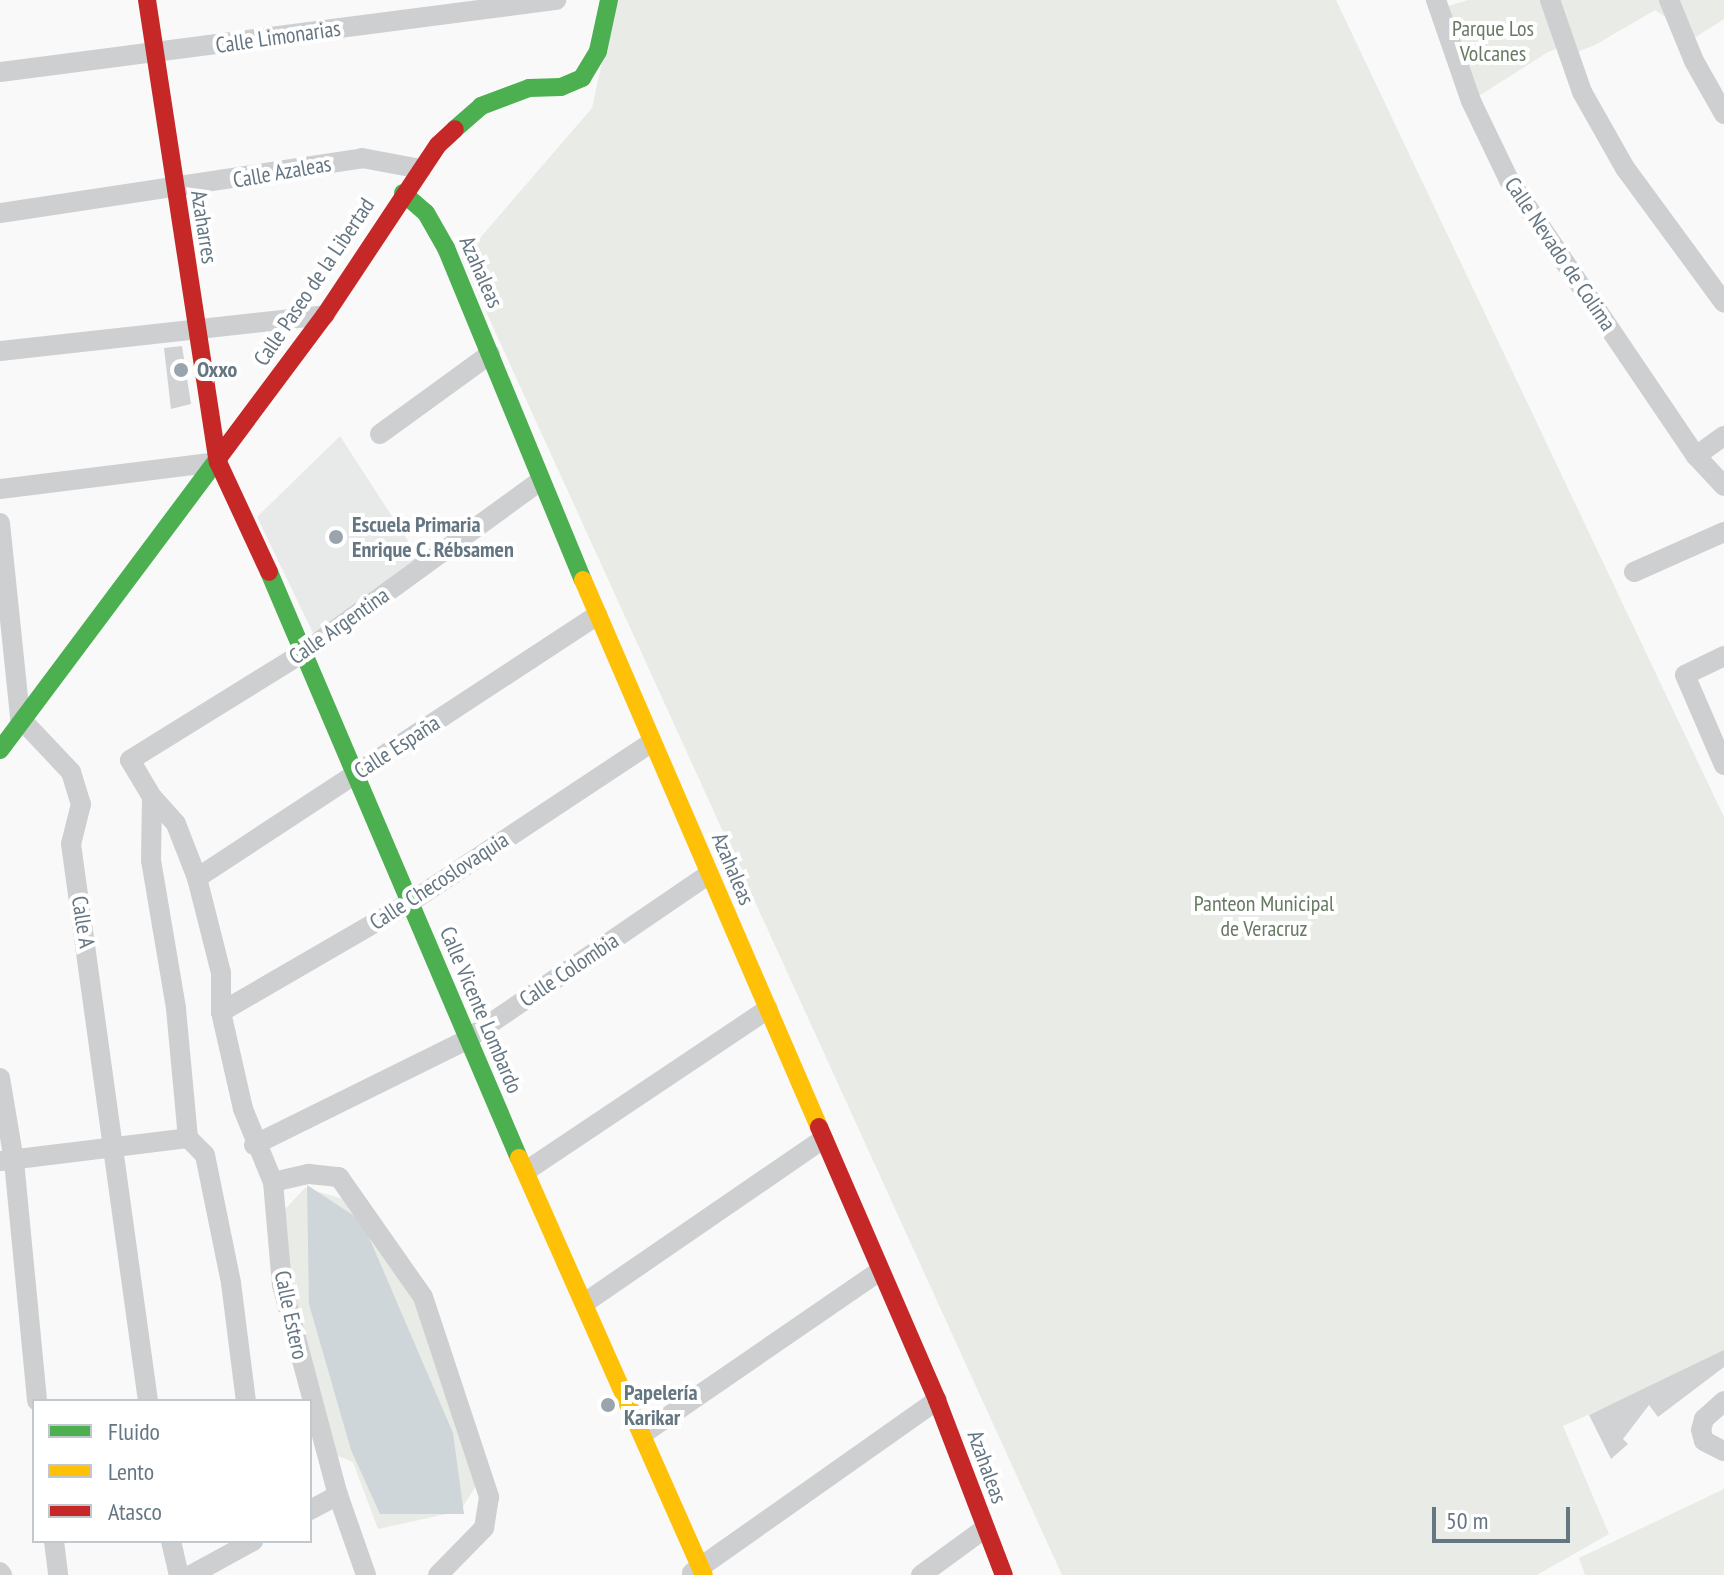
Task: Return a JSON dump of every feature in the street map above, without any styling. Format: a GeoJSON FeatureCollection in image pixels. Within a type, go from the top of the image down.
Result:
{"type":"FeatureCollection","features":[{"type":"Feature","properties":{"kind":"street","name":"Azaharres"},"geometry":{"type":"LineString","coordinates":[[147,0],[218,462]]}},
{"type":"Feature","properties":{"kind":"street","name":"Calle Limonarias"},"geometry":{"type":"LineString","coordinates":[[0,72],[556,0]]}},
{"type":"Feature","properties":{"kind":"street","name":"Calle Paseo de la Libertad"},"geometry":{"type":"LineString","coordinates":[[0,750],[20,718],[218,462],[325,315],[421,169],[481,106],[529,88],[561,87],[582,78],[598,51],[609,0]]}},
{"type":"Feature","properties":{"kind":"street","name":"Calle Nevado de Colima"},"geometry":{"type":"LineString","coordinates":[[1436,0],[1471,101],[1509,180],[1696,456],[1724,486]]}},
{"type":"Feature","properties":{"kind":"street"},"geometry":{"type":"LineString","coordinates":[[1550,0],[1582,92],[1625,168],[1724,303]]}},
{"type":"Feature","properties":{"kind":"street"},"geometry":{"type":"LineString","coordinates":[[1669,0],[1694,61],[1724,114]]}},
{"type":"Feature","properties":{"kind":"street","name":"Calle Azaleas"},"geometry":{"type":"LineString","coordinates":[[0,213],[174,191],[362,158],[421,169]]}},
{"type":"Feature","properties":{"kind":"street","name":"Azahaleas"},"geometry":{"type":"LineString","coordinates":[[403,193],[426,213],[446,248],[597,615],[937,1400],[1004,1575]]}},
{"type":"Feature","properties":{"kind":"street"},"geometry":{"type":"LineString","coordinates":[[0,351],[197,332],[325,315]]}},
{"type":"Feature","properties":{"kind":"street"},"geometry":{"type":"LineString","coordinates":[[380,434],[490,354]]}},
{"type":"Feature","properties":{"kind":"street"},"geometry":{"type":"LineString","coordinates":[[1696,456],[1724,436]]}},
{"type":"Feature","properties":{"kind":"street"},"geometry":{"type":"LineString","coordinates":[[0,489],[218,462]]}},
{"type":"Feature","properties":{"kind":"street","name":"Calle Vicente Lombardo"},"geometry":{"type":"LineString","coordinates":[[218,462],[306,651],[466,1040],[644,1433],[698,1572]]}},
{"type":"Feature","properties":{"kind":"street","name":"Calle Argentina"},"geometry":{"type":"LineString","coordinates":[[130,760],[306,651],[540,481]]}},
{"type":"Feature","properties":{"kind":"street"},"geometry":{"type":"LineString","coordinates":[[0,523],[6,631],[20,718]]}},
{"type":"Feature","properties":{"kind":"street"},"geometry":{"type":"LineString","coordinates":[[1634,572],[1724,532]]}},
{"type":"Feature","properties":{"kind":"street","name":"Calle España"},"geometry":{"type":"LineString","coordinates":[[197,878],[597,615]]}},
{"type":"Feature","properties":{"kind":"street"},"geometry":{"type":"LineString","coordinates":[[1724,656],[1685,675],[1724,765]]}},
{"type":"Feature","properties":{"kind":"street","name":"Calle A"},"geometry":{"type":"LineString","coordinates":[[20,718],[71,772],[81,804],[71,844],[148,1399]]}},
{"type":"Feature","properties":{"kind":"street","name":"Calle Checoslovaquia"},"geometry":{"type":"LineString","coordinates":[[221,1012],[409,903],[652,742]]}},
{"type":"Feature","properties":{"kind":"street","name":"Calle Estero"},"geometry":{"type":"LineString","coordinates":[[130,760],[152,797],[176,824],[197,878],[221,973],[221,1012],[254,1145],[273,1182],[282,1285],[338,1495],[366,1575]]}},
{"type":"Feature","properties":{"kind":"street"},"geometry":{"type":"LineString","coordinates":[[152,797],[151,860],[176,1008],[188,1138],[205,1155],[231,1283],[246,1399]]}},
{"type":"Feature","properties":{"kind":"street","name":"Calle Colombia"},"geometry":{"type":"LineString","coordinates":[[254,1145],[466,1040],[709,874]]}},
{"type":"Feature","properties":{"kind":"street"},"geometry":{"type":"LineString","coordinates":[[526,1171],[768,1009]]}},
{"type":"Feature","properties":{"kind":"street"},"geometry":{"type":"LineString","coordinates":[[0,1078],[7,1161],[37,1399]]}},
{"type":"Feature","properties":{"kind":"street"},"geometry":{"type":"LineString","coordinates":[[7,1161],[188,1138]]}},
{"type":"Feature","properties":{"kind":"street"},"geometry":{"type":"LineString","coordinates":[[586,1302],[823,1139]]}},
{"type":"Feature","properties":{"kind":"street"},"geometry":{"type":"LineString","coordinates":[[273,1182],[309,1174],[339,1177],[423,1297],[478,1455],[489,1497],[484,1528],[438,1575]]}},
{"type":"Feature","properties":{"kind":"street"},"geometry":{"type":"LineString","coordinates":[[644,1433],[880,1271]]}},
{"type":"Feature","properties":{"kind":"street"},"geometry":{"type":"LineString","coordinates":[[698,1572],[937,1400]]}},
{"type":"Feature","properties":{"kind":"street"},"geometry":{"type":"LineString","coordinates":[[1724,1401],[1704,1419],[1701,1430],[1704,1441],[1724,1451]]}},
{"type":"Feature","properties":{"kind":"street"},"geometry":{"type":"LineString","coordinates":[[312,1509],[338,1495]]}},
{"type":"Feature","properties":{"kind":"street"},"geometry":{"type":"LineString","coordinates":[[921,1575],[984,1529]]}},
{"type":"Feature","properties":{"kind":"street"},"geometry":{"type":"LineString","coordinates":[[54,1543],[58,1575]]}},
{"type":"Feature","properties":{"kind":"street"},"geometry":{"type":"LineString","coordinates":[[171,1543],[179,1575]]}},
{"type":"Feature","properties":{"kind":"street"},"geometry":{"type":"LineString","coordinates":[[191,1575],[249,1543]]}},
{"type":"Feature","properties":{"kind":"shaded area","name":"Escuela Primaria Enrique C. Rébsamen"},"geometry":{"type":"Polygon","coordinates":[[[340,436],[419,558],[314,635],[257,517],[340,436]]]}},
{"type":"Feature","properties":{"kind":"shaded area"},"geometry":{"type":"Polygon","coordinates":[[[307,1185],[362,1221],[453,1433],[464,1514],[380,1514],[351,1450],[309,1304],[307,1185]]]}},
{"type":"Feature","properties":{"kind":"green space","name":"Panteon Municipal de Veracruz"},"geometry":{"type":"Polygon","coordinates":[[[615,0],[1336,0],[1724,817],[1724,1354],[1563,1426],[1609,1534],[1537,1575],[1062,1575],[462,259],[592,108],[615,0]]]}},
{"type":"Feature","properties":{"kind":"green space","name":"Parque Los Volcanes"},"geometry":{"type":"Polygon","coordinates":[[[1468,0],[1724,0],[1724,19],[1696,37],[1655,10],[1595,45],[1568,56],[1563,46],[1548,52],[1471,101],[1439,9],[1468,0]]]}},
{"type":"Feature","properties":{"kind":"green space"},"geometry":{"type":"Polygon","coordinates":[[[305,1188],[360,1204],[396,1245],[478,1483],[460,1511],[378,1529],[353,1462],[328,1452],[269,1226],[305,1188]]]}},
{"type":"Feature","properties":{"kind":"green space"},"geometry":{"type":"Polygon","coordinates":[[[1724,1489],[1724,1575],[1585,1575],[1579,1558],[1724,1489]]]}},
{"type":"Feature","properties":{"kind":"building","name":"Oxxo"},"geometry":{"type":"Polygon","coordinates":[[[182,346],[191,404],[171,409],[164,348],[182,346]]]}},
{"type":"Feature","properties":{"kind":"building"},"geometry":{"type":"Polygon","coordinates":[[[1724,1350],[1724,1367],[1658,1417],[1649,1405],[1623,1439],[1628,1444],[1611,1459],[1589,1415],[1724,1350]]]}},
{"type":"Feature","properties":{"kind":"traffic: fast"},"geometry":{"type":"LineString","coordinates":[[455,129],[481,106],[529,88],[561,87],[582,78],[598,51],[609,0]]}},
{"type":"Feature","properties":{"kind":"traffic: fast"},"geometry":{"type":"LineString","coordinates":[[403,193],[426,213],[446,248],[583,580]]}},
{"type":"Feature","properties":{"kind":"traffic: fast"},"geometry":{"type":"LineString","coordinates":[[0,750],[219,457]]}},
{"type":"Feature","properties":{"kind":"traffic: fast"},"geometry":{"type":"LineString","coordinates":[[269,572],[519,1158]]}},
{"type":"Feature","properties":{"kind":"traffic: slow"},"geometry":{"type":"LineString","coordinates":[[583,580],[819,1127]]}},
{"type":"Feature","properties":{"kind":"traffic: slow"},"geometry":{"type":"LineString","coordinates":[[519,1158],[704,1575]]}},
{"type":"Feature","properties":{"kind":"traffic: jam"},"geometry":{"type":"LineString","coordinates":[[147,0],[218,462],[269,572]]}},
{"type":"Feature","properties":{"kind":"traffic: jam"},"geometry":{"type":"LineString","coordinates":[[219,457],[325,315],[438,145],[455,129]]}},
{"type":"Feature","properties":{"kind":"traffic: jam"},"geometry":{"type":"LineString","coordinates":[[819,1127],[937,1400],[1004,1575]]}},
{"type":"Feature","properties":{"kind":"place","name":"Oxxo"},"geometry":{"type":"Point","coordinates":[181,370]}},
{"type":"Feature","properties":{"kind":"place","name":"Escuela Primaria Enrique C. Rébsamen"},"geometry":{"type":"Point","coordinates":[336,537]}},
{"type":"Feature","properties":{"kind":"place","name":"Papelería Karikar"},"geometry":{"type":"Point","coordinates":[608,1405]}}]}
